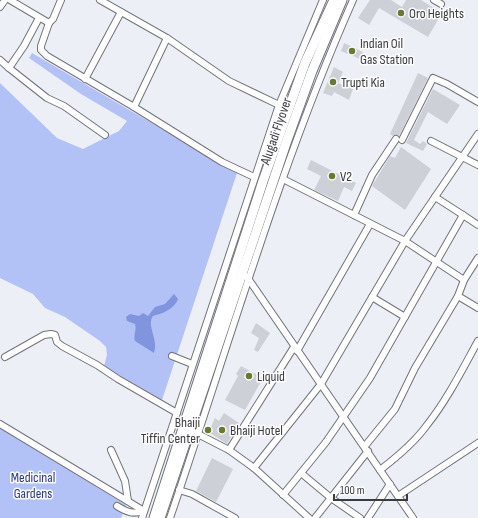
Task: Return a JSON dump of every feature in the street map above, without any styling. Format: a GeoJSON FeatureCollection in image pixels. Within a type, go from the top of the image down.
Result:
{"type":"FeatureCollection","features":[{"type":"Feature","properties":{"kind":"highway","name":"Alugadi Flyover"},"geometry":{"type":"LineString","coordinates":[[154,518],[270,160],[305,63],[334,0]]}},
{"type":"Feature","properties":{"kind":"highway","name":"Alugadi Flyover"},"geometry":{"type":"LineString","coordinates":[[160,518],[245,276],[245,264],[312,71],[342,0]]}},
{"type":"Feature","properties":{"kind":"highway"},"geometry":{"type":"LineString","coordinates":[[251,187],[260,190]]}},
{"type":"Feature","properties":{"kind":"street"},"geometry":{"type":"LineString","coordinates":[[0,7],[5,0]]}},
{"type":"Feature","properties":{"kind":"street"},"geometry":{"type":"LineString","coordinates":[[10,0],[49,23]]}},
{"type":"Feature","properties":{"kind":"street"},"geometry":{"type":"LineString","coordinates":[[61,0],[53,19],[49,23],[41,50],[47,56],[134,107],[222,162],[254,177]]}},
{"type":"Feature","properties":{"kind":"street"},"geometry":{"type":"LineString","coordinates":[[100,0],[167,38],[229,81],[279,105]]}},
{"type":"Feature","properties":{"kind":"street"},"geometry":{"type":"LineString","coordinates":[[142,518],[143,511],[279,105],[323,0]]}},
{"type":"Feature","properties":{"kind":"street"},"geometry":{"type":"LineString","coordinates":[[170,518],[199,434],[245,276],[283,180],[331,50],[353,0]]}},
{"type":"Feature","properties":{"kind":"street"},"geometry":{"type":"LineString","coordinates":[[434,0],[441,4]]}},
{"type":"Feature","properties":{"kind":"street"},"geometry":{"type":"LineString","coordinates":[[85,79],[121,12]]}},
{"type":"Feature","properties":{"kind":"street"},"geometry":{"type":"LineString","coordinates":[[9,68],[24,46],[39,18]]}},
{"type":"Feature","properties":{"kind":"street"},"geometry":{"type":"LineString","coordinates":[[134,107],[167,38]]}},
{"type":"Feature","properties":{"kind":"street"},"geometry":{"type":"LineString","coordinates":[[0,60],[47,98],[64,106],[105,136]]}},
{"type":"Feature","properties":{"kind":"street"},"geometry":{"type":"LineString","coordinates":[[402,140],[433,78],[447,84],[478,102]]}},
{"type":"Feature","properties":{"kind":"street"},"geometry":{"type":"LineString","coordinates":[[254,468],[320,384],[405,241],[478,134]]}},
{"type":"Feature","properties":{"kind":"street"},"geometry":{"type":"LineString","coordinates":[[354,215],[372,175],[396,139]]}},
{"type":"Feature","properties":{"kind":"street"},"geometry":{"type":"LineString","coordinates":[[432,141],[478,165]]}},
{"type":"Feature","properties":{"kind":"street"},"geometry":{"type":"LineString","coordinates":[[283,180],[405,241],[464,280]]}},
{"type":"Feature","properties":{"kind":"street"},"geometry":{"type":"LineString","coordinates":[[435,196],[478,225]]}},
{"type":"Feature","properties":{"kind":"street"},"geometry":{"type":"LineString","coordinates":[[283,495],[326,442],[370,378],[463,215]]}},
{"type":"Feature","properties":{"kind":"street"},"geometry":{"type":"LineString","coordinates":[[229,450],[296,349],[370,224]]}},
{"type":"Feature","properties":{"kind":"street"},"geometry":{"type":"LineString","coordinates":[[316,518],[395,409],[415,368],[458,296],[464,280],[478,258]]}},
{"type":"Feature","properties":{"kind":"street"},"geometry":{"type":"LineString","coordinates":[[245,276],[414,518]]}},
{"type":"Feature","properties":{"kind":"street"},"geometry":{"type":"LineString","coordinates":[[458,296],[478,308]]}},
{"type":"Feature","properties":{"kind":"street"},"geometry":{"type":"LineString","coordinates":[[372,297],[405,317]]}},
{"type":"Feature","properties":{"kind":"street"},"geometry":{"type":"LineString","coordinates":[[5,357],[44,335],[51,334],[55,336],[57,342],[62,346],[97,365],[118,379],[177,413]]}},
{"type":"Feature","properties":{"kind":"street"},"geometry":{"type":"LineString","coordinates":[[380,470],[395,458],[427,426],[453,386],[478,341]]}},
{"type":"Feature","properties":{"kind":"street"},"geometry":{"type":"LineString","coordinates":[[172,356],[192,364]]}},
{"type":"Feature","properties":{"kind":"street"},"geometry":{"type":"LineString","coordinates":[[0,424],[56,460],[143,511]]}},
{"type":"Feature","properties":{"kind":"street"},"geometry":{"type":"LineString","coordinates":[[190,430],[229,450],[254,468],[308,518]]}},
{"type":"Feature","properties":{"kind":"street"},"geometry":{"type":"LineString","coordinates":[[398,496],[478,443]]}},
{"type":"Feature","properties":{"kind":"street"},"geometry":{"type":"LineString","coordinates":[[111,450],[125,481],[128,501]]}},
{"type":"Feature","properties":{"kind":"street"},"geometry":{"type":"LineString","coordinates":[[301,472],[331,498],[360,518]]}},
{"type":"Feature","properties":{"kind":"street"},"geometry":{"type":"LineString","coordinates":[[368,518],[390,484]]}},
{"type":"Feature","properties":{"kind":"street"},"geometry":{"type":"LineString","coordinates":[[179,490],[192,494],[235,518]]}},
{"type":"Feature","properties":{"kind":"street"},"geometry":{"type":"LineString","coordinates":[[117,506],[130,512],[137,513],[143,511]]}},
{"type":"Feature","properties":{"kind":"green space"},"geometry":{"type":"Polygon","coordinates":[[[32,53],[237,173],[162,400],[104,366],[107,355],[106,347],[100,341],[65,317],[45,308],[33,294],[0,278],[0,83],[57,138],[83,149],[119,131],[127,121],[81,94],[29,58],[32,53]]]}},
{"type":"Feature","properties":{"kind":"green space","name":"Medicinal Gardens"},"geometry":{"type":"Polygon","coordinates":[[[0,426],[126,505],[121,518],[0,518],[0,426]]]}},
{"type":"Feature","properties":{"kind":"shaded area"},"geometry":{"type":"Polygon","coordinates":[[[174,294],[178,299],[174,306],[153,316],[151,320],[155,343],[154,353],[135,341],[135,324],[127,321],[126,317],[130,314],[139,316],[143,313],[148,316],[155,307],[165,304],[174,294]]]}},
{"type":"Feature","properties":{"kind":"building"},"geometry":{"type":"Polygon","coordinates":[[[370,0],[391,0],[402,7],[406,0],[421,0],[442,13],[428,37],[379,8],[369,25],[358,18],[370,0]]]}},
{"type":"Feature","properties":{"kind":"building","name":"Indian Oil Gas Station"},"geometry":{"type":"Polygon","coordinates":[[[344,43],[363,52],[360,59],[341,51],[344,43]]]}},
{"type":"Feature","properties":{"kind":"building"},"geometry":{"type":"Polygon","coordinates":[[[334,67],[343,72],[338,83],[353,89],[349,100],[334,92],[332,96],[323,93],[334,67]]]}},
{"type":"Feature","properties":{"kind":"building"},"geometry":{"type":"Polygon","coordinates":[[[418,73],[428,78],[399,136],[393,136],[390,134],[418,73]]]}},
{"type":"Feature","properties":{"kind":"building"},"geometry":{"type":"Polygon","coordinates":[[[433,89],[460,105],[447,124],[428,112],[414,140],[420,144],[423,141],[427,144],[423,151],[406,143],[433,89]]]}},
{"type":"Feature","properties":{"kind":"building"},"geometry":{"type":"Polygon","coordinates":[[[401,147],[431,169],[405,210],[372,186],[390,156],[395,158],[401,147]]]}},
{"type":"Feature","properties":{"kind":"building"},"geometry":{"type":"Polygon","coordinates":[[[311,160],[356,183],[352,191],[344,187],[338,201],[314,190],[321,176],[307,169],[311,160]]]}},
{"type":"Feature","properties":{"kind":"building"},"geometry":{"type":"Polygon","coordinates":[[[256,323],[270,333],[258,352],[254,350],[259,338],[251,333],[256,323]]]}},
{"type":"Feature","properties":{"kind":"building"},"geometry":{"type":"Polygon","coordinates":[[[241,366],[263,378],[245,410],[225,400],[238,376],[236,374],[241,366]]]}},
{"type":"Feature","properties":{"kind":"building","name":"Bhaiji Hotel"},"geometry":{"type":"Polygon","coordinates":[[[224,413],[239,423],[227,444],[210,433],[205,433],[208,425],[211,427],[215,418],[219,421],[224,413]]]}},
{"type":"Feature","properties":{"kind":"building"},"geometry":{"type":"Polygon","coordinates":[[[212,458],[233,469],[216,502],[196,491],[212,458]]]}},
{"type":"Feature","properties":{"kind":"place","name":"Oro Heights"},"geometry":{"type":"Point","coordinates":[401,13]}},
{"type":"Feature","properties":{"kind":"place","name":"Indian Oil Gas Station"},"geometry":{"type":"Point","coordinates":[352,51]}},
{"type":"Feature","properties":{"kind":"place","name":"Trupti Kia"},"geometry":{"type":"Point","coordinates":[333,82]}},
{"type":"Feature","properties":{"kind":"place","name":"V2"},"geometry":{"type":"Point","coordinates":[332,176]}},
{"type":"Feature","properties":{"kind":"place","name":"Liquid"},"geometry":{"type":"Point","coordinates":[249,376]}},
{"type":"Feature","properties":{"kind":"place","name":"Bhaiji Tiffin Center"},"geometry":{"type":"Point","coordinates":[208,430]}},
{"type":"Feature","properties":{"kind":"place","name":"Bhaiji Hotel"},"geometry":{"type":"Point","coordinates":[222,430]}}]}
